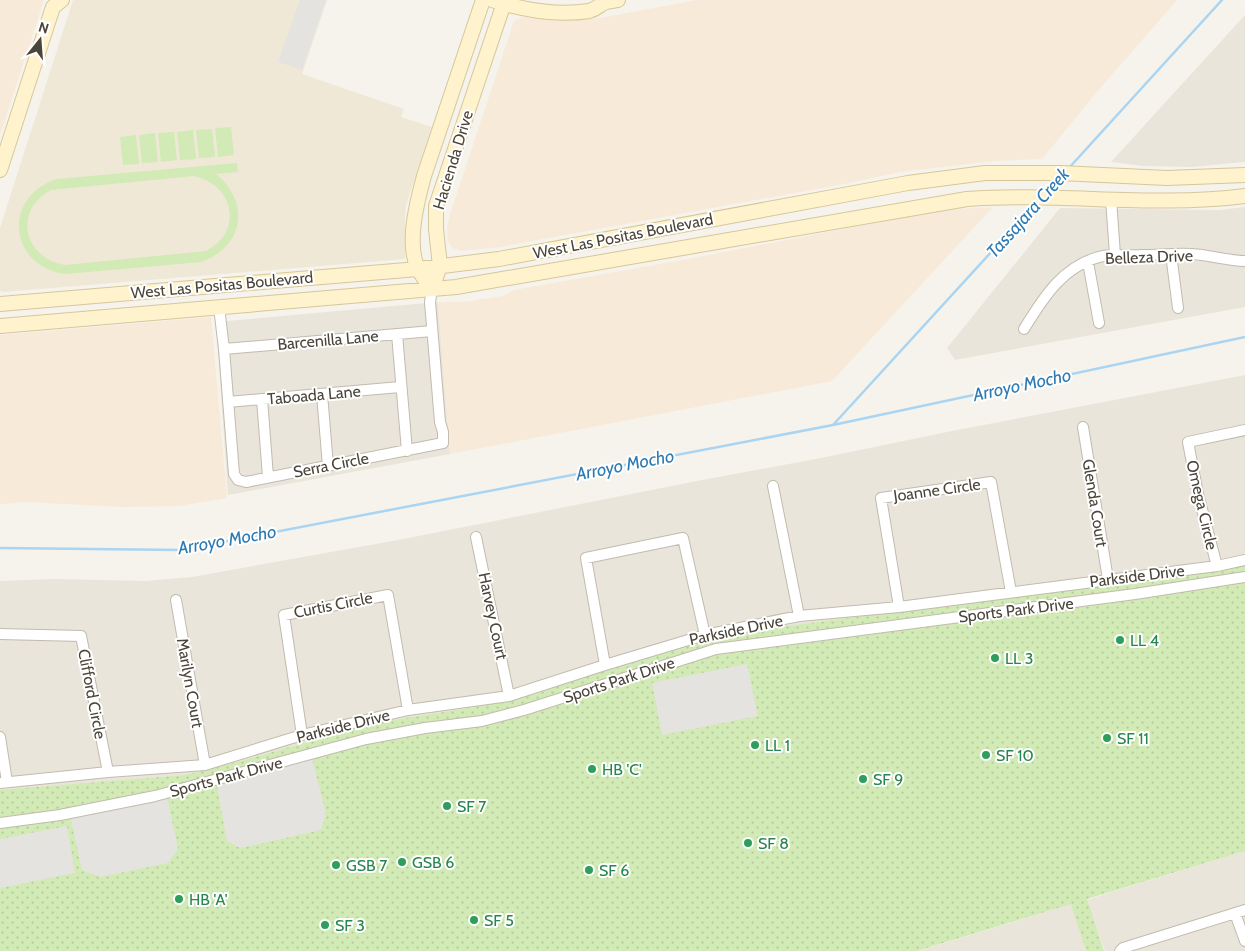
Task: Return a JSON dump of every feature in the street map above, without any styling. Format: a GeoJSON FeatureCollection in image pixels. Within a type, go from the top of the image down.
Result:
{"type":"FeatureCollection","features":[{"type":"Feature","properties":{"kind":"main road","name":"Hacienda Drive"},"geometry":{"type":"LineString","coordinates":[[432,289],[418,269],[414,251],[413,230],[417,201],[483,0]]}},
{"type":"Feature","properties":{"kind":"main road","name":"Hacienda Drive"},"geometry":{"type":"LineString","coordinates":[[432,289],[440,266],[436,229],[436,206],[500,1]]}},
{"type":"Feature","properties":{"kind":"main road"},"geometry":{"type":"LineString","coordinates":[[500,1],[540,12],[589,11],[599,8],[608,1]]}},
{"type":"Feature","properties":{"kind":"main road"},"geometry":{"type":"LineString","coordinates":[[0,170],[55,2]]}},
{"type":"Feature","properties":{"kind":"main road","name":"West Las Positas Boulevard"},"geometry":{"type":"LineString","coordinates":[[0,304],[418,269],[499,259],[908,183],[985,173],[1060,173],[1167,178],[1245,175]]}},
{"type":"Feature","properties":{"kind":"main road","name":"West Las Positas Boulevard"},"geometry":{"type":"LineString","coordinates":[[0,326],[432,289],[500,280],[967,199],[1066,196],[1166,200],[1245,196]]}},
{"type":"Feature","properties":{"kind":"street"},"geometry":{"type":"LineString","coordinates":[[1111,199],[1115,255]]}},
{"type":"Feature","properties":{"kind":"street"},"geometry":{"type":"LineString","coordinates":[[1170,254],[1178,308]]}},
{"type":"Feature","properties":{"kind":"street","name":"Belleza Drive"},"geometry":{"type":"LineString","coordinates":[[1024,329],[1049,291],[1064,276],[1076,267],[1102,257],[1115,255],[1194,254],[1233,261],[1245,261]]}},
{"type":"Feature","properties":{"kind":"street"},"geometry":{"type":"LineString","coordinates":[[1088,262],[1099,323]]}},
{"type":"Feature","properties":{"kind":"street","name":"Serra Circle"},"geometry":{"type":"LineString","coordinates":[[219,306],[234,474],[238,480],[246,482],[443,443],[444,432],[440,422],[432,331],[430,302],[432,289]]}},
{"type":"Feature","properties":{"kind":"street","name":"Barcenilla Lane"},"geometry":{"type":"LineString","coordinates":[[224,349],[432,331]]}},
{"type":"Feature","properties":{"kind":"street"},"geometry":{"type":"LineString","coordinates":[[397,334],[400,387],[407,450]]}},
{"type":"Feature","properties":{"kind":"street","name":"Taboada Lane"},"geometry":{"type":"LineString","coordinates":[[228,402],[400,387]]}},
{"type":"Feature","properties":{"kind":"street"},"geometry":{"type":"LineString","coordinates":[[322,394],[328,466]]}},
{"type":"Feature","properties":{"kind":"street"},"geometry":{"type":"LineString","coordinates":[[262,399],[268,478]]}},
{"type":"Feature","properties":{"kind":"street","name":"Glenda Court"},"geometry":{"type":"LineString","coordinates":[[1083,427],[1108,579]]}},
{"type":"Feature","properties":{"kind":"street","name":"Omega Circle"},"geometry":{"type":"LineString","coordinates":[[1217,566],[1198,494],[1188,442],[1245,430]]}},
{"type":"Feature","properties":{"kind":"street","name":"Joanne Circle"},"geometry":{"type":"LineString","coordinates":[[899,607],[881,498],[991,482],[1011,592]]}},
{"type":"Feature","properties":{"kind":"street"},"geometry":{"type":"LineString","coordinates":[[773,486],[799,616]]}},
{"type":"Feature","properties":{"kind":"street","name":"Harvey Court"},"geometry":{"type":"LineString","coordinates":[[476,537],[509,696]]}},
{"type":"Feature","properties":{"kind":"street"},"geometry":{"type":"LineString","coordinates":[[605,664],[586,558],[683,538],[705,635]]}},
{"type":"Feature","properties":{"kind":"street","name":"Parkside Drive"},"geometry":{"type":"LineString","coordinates":[[4,783],[108,772],[205,765],[302,735],[408,710],[509,696],[605,664],[705,635],[799,616],[899,607],[1217,566],[1245,560]]}},
{"type":"Feature","properties":{"kind":"street","name":"Sports Park Drive"},"geometry":{"type":"LineString","coordinates":[[0,823],[60,815],[155,796],[366,739],[425,728],[482,721],[524,710],[716,649],[1135,594],[1245,577]]}},
{"type":"Feature","properties":{"kind":"street","name":"Curtis Circle"},"geometry":{"type":"LineString","coordinates":[[302,735],[284,615],[388,595],[408,710]]}},
{"type":"Feature","properties":{"kind":"street","name":"Marilyn Court"},"geometry":{"type":"LineString","coordinates":[[176,600],[205,765]]}},
{"type":"Feature","properties":{"kind":"street","name":"Clifford Circle"},"geometry":{"type":"LineString","coordinates":[[0,634],[81,636],[108,772]]}},
{"type":"Feature","properties":{"kind":"street"},"geometry":{"type":"LineString","coordinates":[[0,737],[4,783]]}},
{"type":"Feature","properties":{"kind":"street"},"geometry":{"type":"LineString","coordinates":[[1120,951],[1123,948],[1240,911],[1245,941]]}},
{"type":"Feature","properties":{"kind":"shaded area"},"geometry":{"type":"Polygon","coordinates":[[[0,0],[44,0],[0,135],[0,0]]]}},
{"type":"Feature","properties":{"kind":"shaded area"},"geometry":{"type":"Polygon","coordinates":[[[73,0],[327,0],[302,74],[404,109],[401,117],[432,127],[406,205],[405,259],[0,291],[0,228],[73,0]]]}},
{"type":"Feature","properties":{"kind":"shaded area"},"geometry":{"type":"Polygon","coordinates":[[[300,0],[326,0],[302,70],[278,62],[300,0]]]}},
{"type":"Feature","properties":{"kind":"shaded area"},"geometry":{"type":"Polygon","coordinates":[[[697,0],[1177,0],[1096,93],[1042,159],[994,161],[900,172],[500,247],[461,251],[452,248],[448,241],[447,228],[450,214],[514,21],[523,17],[572,21],[600,18],[697,0]]]}},
{"type":"Feature","properties":{"kind":"shaded area"},"geometry":{"type":"Polygon","coordinates":[[[1245,15],[1245,162],[1192,167],[1143,166],[1111,162],[1245,15]]]}},
{"type":"Feature","properties":{"kind":"shaded area"},"geometry":{"type":"Polygon","coordinates":[[[993,207],[832,381],[450,454],[438,302],[464,302],[503,296],[514,290],[916,215],[956,209],[993,207]]]}},
{"type":"Feature","properties":{"kind":"shaded area"},"geometry":{"type":"Polygon","coordinates":[[[1245,207],[1245,307],[955,360],[947,348],[1060,208],[1219,210],[1245,207]]]}},
{"type":"Feature","properties":{"kind":"shaded area"},"geometry":{"type":"Polygon","coordinates":[[[438,302],[450,454],[228,495],[216,322],[438,302]]]}},
{"type":"Feature","properties":{"kind":"shaded area"},"geometry":{"type":"Polygon","coordinates":[[[211,317],[227,498],[179,506],[123,507],[27,502],[0,504],[0,335],[211,317]]]}},
{"type":"Feature","properties":{"kind":"shaded area"},"geometry":{"type":"Polygon","coordinates":[[[1245,375],[1245,565],[741,632],[708,638],[580,678],[536,694],[475,707],[373,723],[184,775],[0,791],[0,581],[54,579],[146,581],[192,577],[398,540],[1245,375]]]}},
{"type":"Feature","properties":{"kind":"shaded area"},"geometry":{"type":"Polygon","coordinates":[[[747,664],[758,716],[662,735],[652,683],[747,664]]]}},
{"type":"Feature","properties":{"kind":"shaded area"},"geometry":{"type":"Polygon","coordinates":[[[312,758],[326,814],[321,830],[240,848],[227,841],[217,786],[312,758]]]}},
{"type":"Feature","properties":{"kind":"shaded area"},"geometry":{"type":"Polygon","coordinates":[[[167,797],[178,849],[168,863],[100,877],[82,870],[70,816],[167,797]]]}},
{"type":"Feature","properties":{"kind":"shaded area"},"geometry":{"type":"Polygon","coordinates":[[[67,826],[75,873],[0,888],[0,839],[67,826]]]}},
{"type":"Feature","properties":{"kind":"shaded area"},"geometry":{"type":"Polygon","coordinates":[[[1245,851],[1245,951],[1105,951],[1086,900],[1245,851]]]}},
{"type":"Feature","properties":{"kind":"shaded area"},"geometry":{"type":"Polygon","coordinates":[[[1072,903],[1086,951],[918,951],[1014,922],[1072,903]]]}},
{"type":"Feature","properties":{"kind":"green space"},"geometry":{"type":"Polygon","coordinates":[[[231,127],[234,155],[218,157],[215,128],[231,127]]]}},
{"type":"Feature","properties":{"kind":"green space"},"geometry":{"type":"Polygon","coordinates":[[[212,129],[215,157],[199,158],[196,130],[212,129]]]}},
{"type":"Feature","properties":{"kind":"green space"},"geometry":{"type":"Polygon","coordinates":[[[193,130],[196,159],[180,160],[177,132],[193,130]]]}},
{"type":"Feature","properties":{"kind":"green space"},"geometry":{"type":"Polygon","coordinates":[[[174,132],[177,160],[161,162],[158,133],[174,132]]]}},
{"type":"Feature","properties":{"kind":"green space"},"geometry":{"type":"Polygon","coordinates":[[[155,133],[158,162],[142,163],[139,135],[155,133]]]}},
{"type":"Feature","properties":{"kind":"green space"},"geometry":{"type":"Polygon","coordinates":[[[136,135],[139,164],[123,165],[120,137],[136,135]]]}},
{"type":"Feature","properties":{"kind":"green space"},"geometry":{"type":"Polygon","coordinates":[[[237,163],[238,172],[216,174],[227,185],[234,198],[238,210],[238,223],[234,235],[226,246],[215,255],[201,262],[66,274],[47,269],[32,259],[23,245],[19,230],[20,215],[27,200],[39,188],[57,179],[237,163]],[[193,176],[51,190],[39,199],[31,209],[28,232],[32,243],[40,253],[51,261],[65,265],[206,251],[218,242],[226,232],[230,220],[225,198],[207,180],[193,176]]]}},
{"type":"Feature","properties":{"kind":"green space"},"geometry":{"type":"Polygon","coordinates":[[[1245,565],[1245,851],[1087,899],[1104,951],[1086,951],[1071,904],[917,951],[0,951],[0,790],[184,775],[373,723],[475,707],[536,694],[580,678],[708,638],[741,632],[1245,565]]]}},
{"type":"Feature","properties":{"kind":"waterway","name":"Tassajara Creek"},"geometry":{"type":"LineString","coordinates":[[1068,169],[1222,0]]}},
{"type":"Feature","properties":{"kind":"waterway","name":"Tassajara Creek"},"geometry":{"type":"LineString","coordinates":[[1046,193],[1059,178]]}},
{"type":"Feature","properties":{"kind":"waterway","name":"Tassajara Creek"},"geometry":{"type":"LineString","coordinates":[[833,425],[1037,202]]}},
{"type":"Feature","properties":{"kind":"waterway","name":"Arroyo Mocho"},"geometry":{"type":"LineString","coordinates":[[0,548],[181,550],[833,425],[1245,337]]}},
{"type":"Feature","properties":{"kind":"place","name":"LL 4"},"geometry":{"type":"Point","coordinates":[1120,640]}},
{"type":"Feature","properties":{"kind":"place","name":"LL 3"},"geometry":{"type":"Point","coordinates":[995,658]}},
{"type":"Feature","properties":{"kind":"place","name":"SF 11"},"geometry":{"type":"Point","coordinates":[1107,738]}},
{"type":"Feature","properties":{"kind":"place","name":"LL 1"},"geometry":{"type":"Point","coordinates":[755,745]}},
{"type":"Feature","properties":{"kind":"place","name":"SF 10"},"geometry":{"type":"Point","coordinates":[986,755]}},
{"type":"Feature","properties":{"kind":"place","name":"HB 'C'"},"geometry":{"type":"Point","coordinates":[592,769]}},
{"type":"Feature","properties":{"kind":"place","name":"SF 9"},"geometry":{"type":"Point","coordinates":[863,779]}},
{"type":"Feature","properties":{"kind":"place","name":"SF 7"},"geometry":{"type":"Point","coordinates":[447,806]}},
{"type":"Feature","properties":{"kind":"place","name":"SF 8"},"geometry":{"type":"Point","coordinates":[748,843]}},
{"type":"Feature","properties":{"kind":"place","name":"GSB 6"},"geometry":{"type":"Point","coordinates":[402,862]}},
{"type":"Feature","properties":{"kind":"place","name":"GSB 7"},"geometry":{"type":"Point","coordinates":[336,865]}},
{"type":"Feature","properties":{"kind":"place","name":"SF 6"},"geometry":{"type":"Point","coordinates":[589,870]}},
{"type":"Feature","properties":{"kind":"place","name":"HB 'A'"},"geometry":{"type":"Point","coordinates":[179,899]}},
{"type":"Feature","properties":{"kind":"place","name":"SF 5"},"geometry":{"type":"Point","coordinates":[474,920]}},
{"type":"Feature","properties":{"kind":"place","name":"SF 3"},"geometry":{"type":"Point","coordinates":[325,925]}}]}
